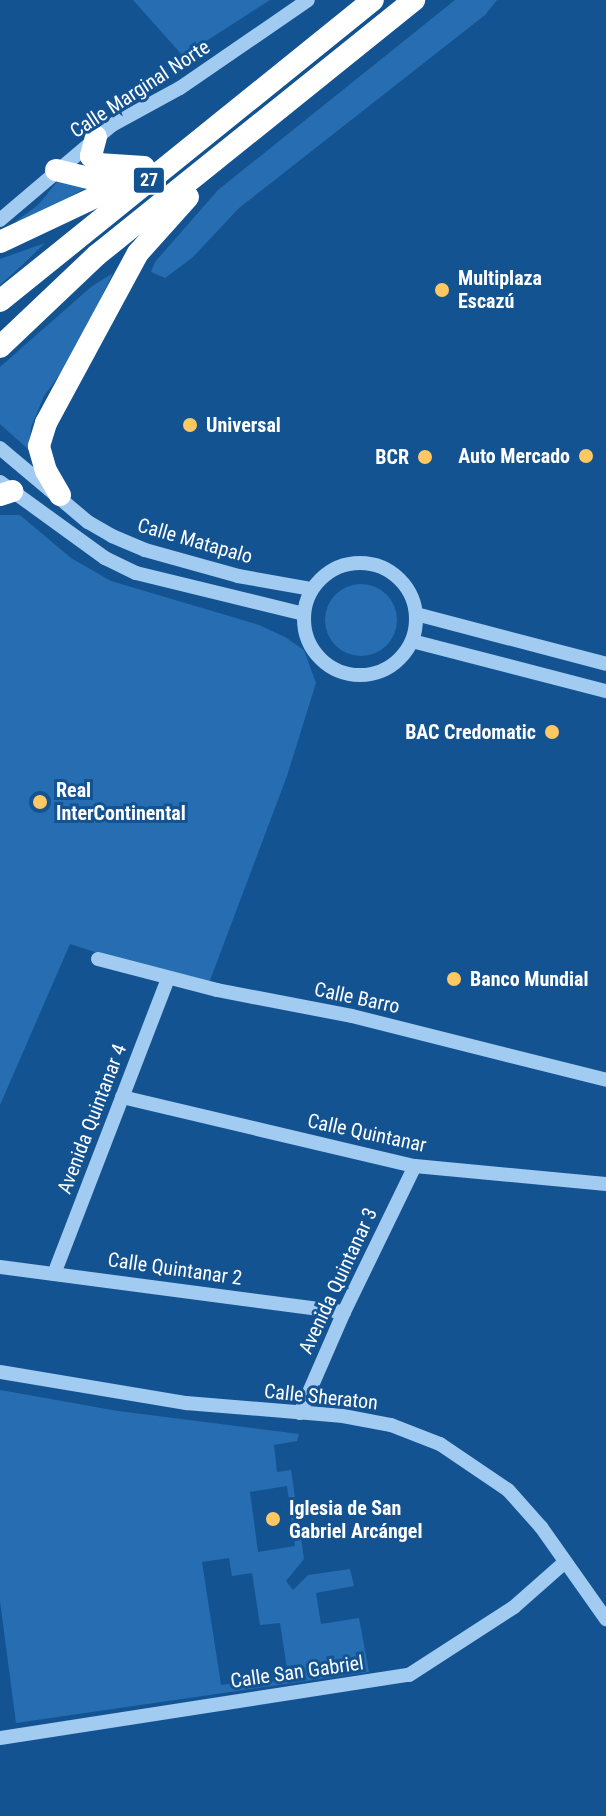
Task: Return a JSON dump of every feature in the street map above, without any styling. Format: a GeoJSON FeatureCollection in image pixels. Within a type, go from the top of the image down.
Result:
{"type":"FeatureCollection","features":[{"type":"Feature","properties":{"kind":"highway","name":"27"},"geometry":{"type":"LineString","coordinates":[[0,301],[373,0]]}},
{"type":"Feature","properties":{"kind":"highway","name":"27"},"geometry":{"type":"LineString","coordinates":[[0,347],[97,255],[414,0]]}},
{"type":"Feature","properties":{"kind":"highway"},"geometry":{"type":"LineString","coordinates":[[0,242],[117,185],[298,58]]}},
{"type":"Feature","properties":{"kind":"highway"},"geometry":{"type":"LineString","coordinates":[[60,495],[46,471],[39,446],[46,423],[88,343],[138,253],[262,122]]}},
{"type":"Feature","properties":{"kind":"highway"},"geometry":{"type":"LineString","coordinates":[[96,137],[91,156],[98,164],[144,167]]}},
{"type":"Feature","properties":{"kind":"highway"},"geometry":{"type":"LineString","coordinates":[[56,170],[117,185]]}},
{"type":"Feature","properties":{"kind":"street","name":"Calle Marginal Norte"},"geometry":{"type":"LineString","coordinates":[[0,220],[96,137],[180,88],[308,0]]}},
{"type":"Feature","properties":{"kind":"street","name":"Calle Matapalo"},"geometry":{"type":"LineString","coordinates":[[0,448],[60,495],[88,522],[145,550],[238,576],[312,589]]}},
{"type":"Feature","properties":{"kind":"street"},"geometry":{"type":"LineString","coordinates":[[4,490],[105,558],[136,573],[304,614]]}},
{"type":"Feature","properties":{"kind":"street"},"geometry":{"type":"LineString","coordinates":[[348,564],[377,565],[403,582],[416,614],[412,641],[392,665],[378,672],[348,674],[325,663],[313,649],[306,633],[304,614],[312,589],[334,569],[348,564]]}},
{"type":"Feature","properties":{"kind":"street"},"geometry":{"type":"LineString","coordinates":[[416,614],[606,664]]}},
{"type":"Feature","properties":{"kind":"street"},"geometry":{"type":"LineString","coordinates":[[412,641],[606,691]]}},
{"type":"Feature","properties":{"kind":"street","name":"Calle Barro"},"geometry":{"type":"LineString","coordinates":[[98,959],[168,978],[352,1016],[606,1080]]}},
{"type":"Feature","properties":{"kind":"street","name":"Avenida Quintanar 4"},"geometry":{"type":"LineString","coordinates":[[54,1274],[168,978]]}},
{"type":"Feature","properties":{"kind":"street","name":"Calle Quintanar"},"geometry":{"type":"LineString","coordinates":[[122,1097],[415,1166],[606,1184]]}},
{"type":"Feature","properties":{"kind":"street","name":"Avenida Quintanar 3"},"geometry":{"type":"LineString","coordinates":[[300,1413],[344,1312],[415,1166]]}},
{"type":"Feature","properties":{"kind":"street","name":"Calle Quintanar 2"},"geometry":{"type":"LineString","coordinates":[[0,1267],[344,1312]]}},
{"type":"Feature","properties":{"kind":"street","name":"Calle Sheraton"},"geometry":{"type":"LineString","coordinates":[[0,1372],[186,1403],[343,1416],[391,1425],[440,1444],[508,1490],[606,1619]]}},
{"type":"Feature","properties":{"kind":"street","name":"Calle San Gabriel"},"geometry":{"type":"LineString","coordinates":[[0,1738],[409,1675],[514,1607],[565,1562]]}},
{"type":"Feature","properties":{"kind":"shaded area"},"geometry":{"type":"Polygon","coordinates":[[[133,0],[270,0],[183,56],[133,0]]]}},
{"type":"Feature","properties":{"kind":"shaded area"},"geometry":{"type":"Polygon","coordinates":[[[455,0],[497,0],[485,15],[239,208],[192,258],[165,278],[151,272],[155,262],[218,190],[455,0]]]}},
{"type":"Feature","properties":{"kind":"shaded area"},"geometry":{"type":"Polygon","coordinates":[[[61,177],[91,185],[26,221],[15,222],[38,205],[61,177]]]}},
{"type":"Feature","properties":{"kind":"shaded area"},"geometry":{"type":"Polygon","coordinates":[[[45,243],[19,268],[0,285],[0,259],[45,243]]]}},
{"type":"Feature","properties":{"kind":"shaded area"},"geometry":{"type":"Polygon","coordinates":[[[113,273],[73,356],[44,396],[31,427],[29,450],[0,424],[0,367],[91,287],[113,273]]]}},
{"type":"Feature","properties":{"kind":"shaded area"},"geometry":{"type":"Polygon","coordinates":[[[0,515],[20,515],[71,558],[111,581],[259,625],[285,637],[304,650],[316,683],[287,776],[209,983],[161,973],[70,944],[0,1105],[0,515]]]}},
{"type":"Feature","properties":{"kind":"shaded area"},"geometry":{"type":"Polygon","coordinates":[[[368,584],[387,594],[395,606],[395,634],[387,646],[375,654],[354,656],[335,646],[327,634],[325,613],[335,594],[347,586],[368,584]]]}},
{"type":"Feature","properties":{"kind":"shaded area"},"geometry":{"type":"Polygon","coordinates":[[[0,1390],[118,1411],[299,1434],[297,1441],[274,1445],[277,1472],[291,1470],[304,1559],[286,1581],[293,1590],[308,1575],[350,1569],[354,1586],[316,1593],[321,1624],[359,1618],[369,1672],[16,1723],[0,1601],[0,1390]],[[287,1486],[250,1492],[258,1552],[295,1546],[287,1486]],[[229,1558],[202,1562],[221,1685],[288,1675],[280,1623],[260,1625],[252,1573],[232,1576],[229,1558]]]}},
{"type":"Feature","properties":{"kind":"place","name":"Multiplaza Escazú"},"geometry":{"type":"Point","coordinates":[442,290]}},
{"type":"Feature","properties":{"kind":"place","name":"Universal"},"geometry":{"type":"Point","coordinates":[190,425]}},
{"type":"Feature","properties":{"kind":"place","name":"Auto Mercado"},"geometry":{"type":"Point","coordinates":[586,456]}},
{"type":"Feature","properties":{"kind":"place","name":"BCR"},"geometry":{"type":"Point","coordinates":[425,457]}},
{"type":"Feature","properties":{"kind":"place","name":"BAC Credomatic"},"geometry":{"type":"Point","coordinates":[552,732]}},
{"type":"Feature","properties":{"kind":"place","name":"Real InterContinental"},"geometry":{"type":"Point","coordinates":[40,802]}},
{"type":"Feature","properties":{"kind":"place","name":"Banco Mundial"},"geometry":{"type":"Point","coordinates":[454,979]}},
{"type":"Feature","properties":{"kind":"place","name":"Iglesia de San Gabriel Arcángel"},"geometry":{"type":"Point","coordinates":[273,1519]}}]}
